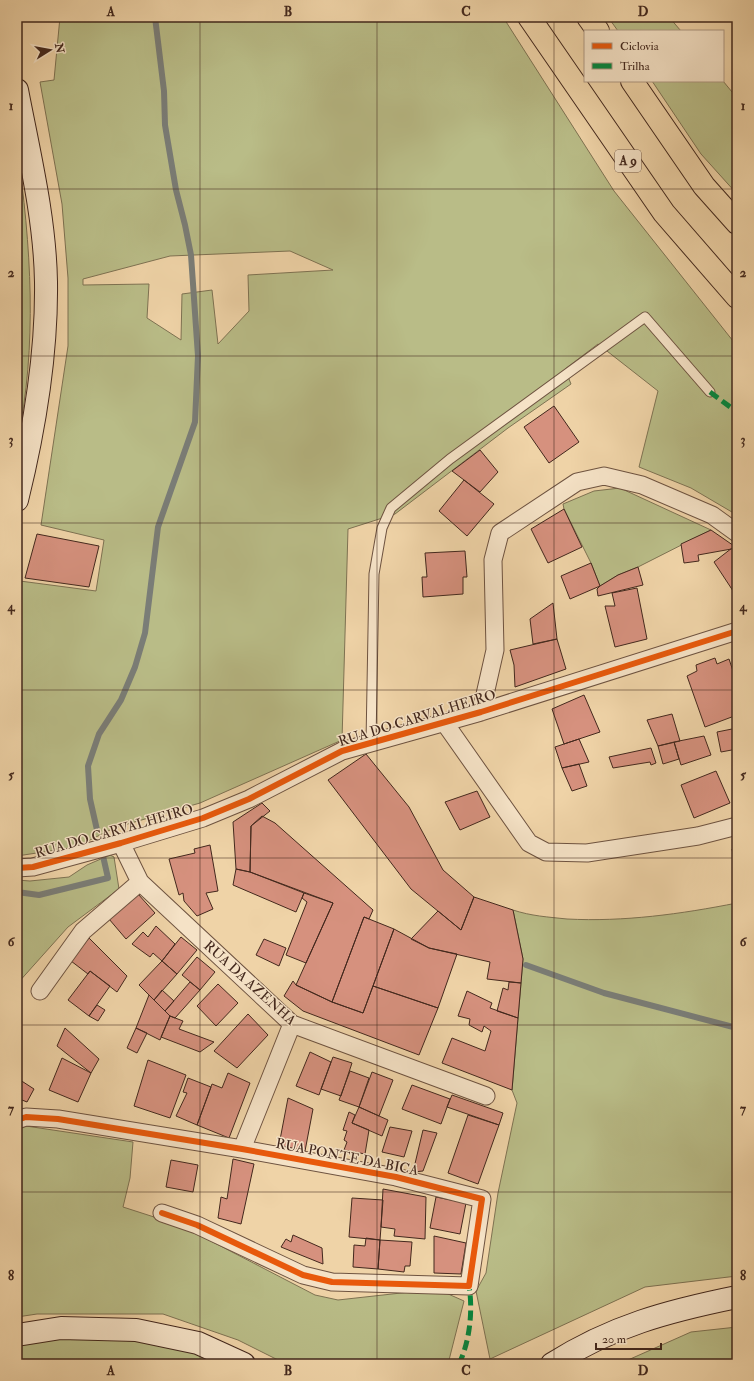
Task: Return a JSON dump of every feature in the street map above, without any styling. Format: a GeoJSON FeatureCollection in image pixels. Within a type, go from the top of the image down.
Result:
{"type":"FeatureCollection","features":[{"type":"Feature","properties":{"kind":"highway","name":"A 9"},"geometry":{"type":"LineString","coordinates":[[529,17],[664,213],[737,297]]}},
{"type":"Feature","properties":{"kind":"highway"},"geometry":{"type":"LineString","coordinates":[[588,17],[597,30]]}},
{"type":"Feature","properties":{"kind":"highway"},"geometry":{"type":"LineString","coordinates":[[633,82],[704,186],[737,223]]}},
{"type":"Feature","properties":{"kind":"main road"},"geometry":{"type":"LineString","coordinates":[[17,90],[40,218],[46,281],[44,350],[26,462],[17,500]]}},
{"type":"Feature","properties":{"kind":"main road"},"geometry":{"type":"LineString","coordinates":[[552,1364],[582,1345],[640,1320],[737,1297]]}},
{"type":"Feature","properties":{"kind":"main road"},"geometry":{"type":"LineString","coordinates":[[17,1335],[61,1328],[136,1330],[198,1343],[244,1364]]}},
{"type":"Feature","properties":{"kind":"street"},"geometry":{"type":"LineString","coordinates":[[481,712],[495,650],[493,560],[500,533],[578,482],[604,476],[642,485],[712,515],[737,533]]}},
{"type":"Feature","properties":{"kind":"street","name":"RUA DO CARVALHEIRO"},"geometry":{"type":"LineString","coordinates":[[17,868],[32,867],[121,843],[210,815],[249,799],[342,751],[481,712],[737,631]]}},
{"type":"Feature","properties":{"kind":"street"},"geometry":{"type":"LineString","coordinates":[[444,722],[529,843],[546,852],[587,853],[698,836],[737,826]]}},
{"type":"Feature","properties":{"kind":"street","name":"RUA DA AZENHA"},"geometry":{"type":"LineString","coordinates":[[121,843],[140,882],[292,1024],[486,1096]]}},
{"type":"Feature","properties":{"kind":"street"},"geometry":{"type":"LineString","coordinates":[[40,991],[83,931],[140,882]]}},
{"type":"Feature","properties":{"kind":"street"},"geometry":{"type":"LineString","coordinates":[[242,1149],[292,1024]]}},
{"type":"Feature","properties":{"kind":"street","name":"RUA PONTE DA BICA"},"geometry":{"type":"LineString","coordinates":[[17,1120],[26,1117],[58,1119],[242,1149],[396,1177],[482,1200],[468,1286],[332,1282],[302,1275],[197,1225],[162,1213]]}},
{"type":"Feature","properties":{"kind":"lane"},"geometry":{"type":"LineString","coordinates":[[371,742],[374,574],[382,528],[391,508],[450,459],[645,317],[710,392]]}},
{"type":"Feature","properties":{"kind":"green space"},"geometry":{"type":"Polygon","coordinates":[[[60,17],[503,17],[614,191],[737,346],[737,515],[691,488],[639,467],[658,391],[598,344],[565,369],[571,384],[508,428],[395,514],[348,529],[342,740],[200,803],[114,828],[76,847],[17,856],[17,594],[20,581],[96,591],[104,540],[41,525],[68,346],[68,278],[62,204],[40,82],[54,80],[60,17]],[[290,251],[170,256],[83,279],[83,285],[149,284],[147,318],[181,340],[182,294],[212,290],[218,344],[249,311],[248,275],[333,270],[290,251]]]}},
{"type":"Feature","properties":{"kind":"green space"},"geometry":{"type":"Polygon","coordinates":[[[608,17],[669,17],[680,30],[617,30],[608,17]]]}},
{"type":"Feature","properties":{"kind":"green space"},"geometry":{"type":"Polygon","coordinates":[[[653,82],[724,82],[737,98],[737,194],[701,154],[653,82]]]}},
{"type":"Feature","properties":{"kind":"green space"},"geometry":{"type":"Polygon","coordinates":[[[17,147],[29,258],[30,332],[24,406],[17,443],[17,147]]]}},
{"type":"Feature","properties":{"kind":"green space"},"geometry":{"type":"Polygon","coordinates":[[[620,488],[711,530],[638,567],[618,575],[600,586],[591,563],[564,509],[563,504],[594,491],[620,488]]]}},
{"type":"Feature","properties":{"kind":"green space"},"geometry":{"type":"Polygon","coordinates":[[[110,855],[114,857],[119,889],[68,927],[17,984],[17,880],[30,881],[69,877],[87,865],[110,855]]]}},
{"type":"Feature","properties":{"kind":"green space"},"geometry":{"type":"Polygon","coordinates":[[[737,903],[737,1276],[645,1287],[490,1359],[476,1291],[486,1273],[498,1193],[517,1103],[512,1090],[523,959],[513,910],[546,917],[588,920],[674,914],[737,903]]]}},
{"type":"Feature","properties":{"kind":"green space"},"geometry":{"type":"Polygon","coordinates":[[[26,1126],[133,1142],[130,1178],[123,1207],[182,1226],[315,1295],[338,1300],[437,1289],[464,1301],[448,1364],[286,1364],[238,1340],[163,1314],[37,1314],[17,1317],[17,1130],[26,1126]]]}},
{"type":"Feature","properties":{"kind":"green space"},"geometry":{"type":"Polygon","coordinates":[[[737,1327],[737,1364],[619,1364],[691,1332],[737,1327]]]}},
{"type":"Feature","properties":{"kind":"green space"},"geometry":{"type":"Polygon","coordinates":[[[79,1337],[173,1344],[226,1364],[17,1364],[17,1346],[50,1339],[79,1337]]]}},
{"type":"Feature","properties":{"kind":"building"},"geometry":{"type":"Polygon","coordinates":[[[554,406],[579,442],[549,463],[524,427],[554,406]]]}},
{"type":"Feature","properties":{"kind":"building"},"geometry":{"type":"Polygon","coordinates":[[[480,450],[498,472],[480,492],[452,471],[480,450]]]}},
{"type":"Feature","properties":{"kind":"building"},"geometry":{"type":"Polygon","coordinates":[[[464,480],[494,504],[467,536],[439,511],[464,480]]]}},
{"type":"Feature","properties":{"kind":"building"},"geometry":{"type":"Polygon","coordinates":[[[564,509],[582,547],[548,563],[531,529],[564,509]]]}},
{"type":"Feature","properties":{"kind":"building"},"geometry":{"type":"Polygon","coordinates":[[[711,530],[737,548],[698,555],[699,561],[684,563],[681,544],[711,530]]]}},
{"type":"Feature","properties":{"kind":"building"},"geometry":{"type":"Polygon","coordinates":[[[37,534],[99,546],[89,587],[25,578],[37,534]]]}},
{"type":"Feature","properties":{"kind":"building"},"geometry":{"type":"Polygon","coordinates":[[[732,548],[737,558],[737,597],[714,562],[732,548]]]}},
{"type":"Feature","properties":{"kind":"building"},"geometry":{"type":"Polygon","coordinates":[[[465,551],[467,577],[463,577],[463,594],[423,597],[422,577],[427,577],[425,553],[465,551]]]}},
{"type":"Feature","properties":{"kind":"building"},"geometry":{"type":"Polygon","coordinates":[[[591,563],[600,586],[570,599],[561,576],[591,563]]]}},
{"type":"Feature","properties":{"kind":"building"},"geometry":{"type":"Polygon","coordinates":[[[638,567],[643,585],[598,596],[597,589],[600,586],[618,575],[638,567]]]}},
{"type":"Feature","properties":{"kind":"building"},"geometry":{"type":"Polygon","coordinates":[[[637,588],[647,639],[615,647],[605,606],[615,606],[612,593],[637,588]]]}},
{"type":"Feature","properties":{"kind":"building"},"geometry":{"type":"Polygon","coordinates":[[[553,603],[557,639],[533,644],[530,619],[553,603]]]}},
{"type":"Feature","properties":{"kind":"building"},"geometry":{"type":"Polygon","coordinates":[[[557,639],[566,669],[515,687],[514,665],[510,650],[557,639]]]}},
{"type":"Feature","properties":{"kind":"building"},"geometry":{"type":"Polygon","coordinates":[[[715,658],[717,664],[729,659],[737,683],[737,715],[705,727],[687,676],[697,671],[696,665],[715,658]]]}},
{"type":"Feature","properties":{"kind":"building"},"geometry":{"type":"Polygon","coordinates":[[[584,695],[600,732],[564,744],[552,709],[584,695]]]}},
{"type":"Feature","properties":{"kind":"building"},"geometry":{"type":"Polygon","coordinates":[[[672,714],[680,741],[658,746],[647,720],[672,714]]]}},
{"type":"Feature","properties":{"kind":"building"},"geometry":{"type":"Polygon","coordinates":[[[737,728],[737,749],[721,752],[717,732],[737,728]]]}},
{"type":"Feature","properties":{"kind":"building"},"geometry":{"type":"Polygon","coordinates":[[[704,736],[711,755],[681,765],[674,742],[704,736]]]}},
{"type":"Feature","properties":{"kind":"building"},"geometry":{"type":"Polygon","coordinates":[[[579,739],[589,762],[562,768],[555,747],[579,739]]]}},
{"type":"Feature","properties":{"kind":"building"},"geometry":{"type":"Polygon","coordinates":[[[674,742],[679,759],[663,764],[658,746],[674,742]]]}},
{"type":"Feature","properties":{"kind":"building"},"geometry":{"type":"Polygon","coordinates":[[[651,748],[656,763],[651,765],[650,762],[613,768],[609,757],[651,748]]]}},
{"type":"Feature","properties":{"kind":"building"},"geometry":{"type":"Polygon","coordinates":[[[366,754],[409,807],[443,870],[474,897],[461,930],[411,889],[328,780],[366,754]]]}},
{"type":"Feature","properties":{"kind":"building"},"geometry":{"type":"Polygon","coordinates":[[[579,764],[587,786],[572,791],[562,768],[579,764]]]}},
{"type":"Feature","properties":{"kind":"building"},"geometry":{"type":"Polygon","coordinates":[[[716,771],[730,803],[694,818],[681,785],[716,771]]]}},
{"type":"Feature","properties":{"kind":"building"},"geometry":{"type":"Polygon","coordinates":[[[477,791],[490,817],[460,830],[445,802],[477,791]]]}},
{"type":"Feature","properties":{"kind":"building"},"geometry":{"type":"Polygon","coordinates":[[[262,803],[270,811],[251,826],[250,872],[236,869],[233,822],[262,803]]]}},
{"type":"Feature","properties":{"kind":"building"},"geometry":{"type":"Polygon","coordinates":[[[262,816],[275,823],[373,910],[369,919],[364,917],[332,1002],[296,985],[333,903],[250,872],[251,826],[262,816]]]}},
{"type":"Feature","properties":{"kind":"building"},"geometry":{"type":"Polygon","coordinates":[[[210,845],[218,891],[206,893],[213,909],[197,916],[184,901],[183,893],[179,895],[169,859],[195,853],[194,849],[210,845]]]}},
{"type":"Feature","properties":{"kind":"building"},"geometry":{"type":"Polygon","coordinates":[[[737,848],[737,876],[732,849],[737,848]]]}},
{"type":"Feature","properties":{"kind":"building"},"geometry":{"type":"Polygon","coordinates":[[[236,869],[250,872],[304,893],[296,912],[233,885],[236,869]]]}},
{"type":"Feature","properties":{"kind":"building"},"geometry":{"type":"Polygon","coordinates":[[[304,893],[333,903],[306,963],[286,955],[307,902],[302,898],[304,893]]]}},
{"type":"Feature","properties":{"kind":"building"},"geometry":{"type":"Polygon","coordinates":[[[138,894],[155,913],[126,939],[109,919],[138,894]]]}},
{"type":"Feature","properties":{"kind":"building"},"geometry":{"type":"Polygon","coordinates":[[[474,897],[513,910],[523,959],[521,983],[487,979],[490,962],[429,948],[411,939],[438,911],[461,930],[474,897]]]}},
{"type":"Feature","properties":{"kind":"building"},"geometry":{"type":"Polygon","coordinates":[[[364,917],[394,929],[363,1013],[332,1002],[364,917]]]}},
{"type":"Feature","properties":{"kind":"building"},"geometry":{"type":"Polygon","coordinates":[[[156,926],[175,944],[162,961],[153,953],[150,957],[132,944],[143,932],[148,937],[156,926]]]}},
{"type":"Feature","properties":{"kind":"building"},"geometry":{"type":"Polygon","coordinates":[[[394,929],[429,948],[457,954],[438,1008],[373,986],[394,929]]]}},
{"type":"Feature","properties":{"kind":"building"},"geometry":{"type":"Polygon","coordinates":[[[181,937],[197,950],[177,974],[162,961],[181,937]]]}},
{"type":"Feature","properties":{"kind":"building"},"geometry":{"type":"Polygon","coordinates":[[[89,938],[127,976],[117,992],[90,971],[88,974],[71,961],[89,938]]]}},
{"type":"Feature","properties":{"kind":"building"},"geometry":{"type":"Polygon","coordinates":[[[264,939],[286,948],[279,966],[256,955],[264,939]]]}},
{"type":"Feature","properties":{"kind":"building"},"geometry":{"type":"Polygon","coordinates":[[[197,957],[215,972],[200,990],[182,975],[197,957]]]}},
{"type":"Feature","properties":{"kind":"building"},"geometry":{"type":"Polygon","coordinates":[[[162,961],[177,974],[154,1000],[139,985],[162,961]]]}},
{"type":"Feature","properties":{"kind":"building"},"geometry":{"type":"Polygon","coordinates":[[[90,971],[110,986],[89,1016],[68,1000],[90,971]]]}},
{"type":"Feature","properties":{"kind":"building"},"geometry":{"type":"Polygon","coordinates":[[[293,981],[296,985],[332,1002],[363,1013],[373,986],[438,1008],[419,1055],[303,1011],[284,996],[293,981]]]}},
{"type":"Feature","properties":{"kind":"building"},"geometry":{"type":"Polygon","coordinates":[[[190,982],[200,990],[175,1018],[170,1016],[165,1011],[190,982]]]}},
{"type":"Feature","properties":{"kind":"building"},"geometry":{"type":"Polygon","coordinates":[[[509,982],[521,983],[518,1018],[497,1011],[503,988],[508,990],[509,982]]]}},
{"type":"Feature","properties":{"kind":"building"},"geometry":{"type":"Polygon","coordinates":[[[218,984],[238,1003],[216,1026],[197,1006],[218,984]]]}},
{"type":"Feature","properties":{"kind":"building"},"geometry":{"type":"Polygon","coordinates":[[[162,990],[174,1001],[165,1011],[154,1000],[162,990]]]}},
{"type":"Feature","properties":{"kind":"building"},"geometry":{"type":"Polygon","coordinates":[[[467,991],[492,1003],[490,1008],[518,1018],[512,1090],[442,1063],[452,1038],[485,1051],[491,1031],[484,1026],[482,1032],[469,1025],[470,1019],[458,1016],[467,991]]]}},
{"type":"Feature","properties":{"kind":"building"},"geometry":{"type":"Polygon","coordinates":[[[149,995],[170,1016],[160,1040],[136,1028],[149,995]]]}},
{"type":"Feature","properties":{"kind":"building"},"geometry":{"type":"Polygon","coordinates":[[[97,1005],[105,1010],[98,1021],[89,1016],[97,1005]]]}},
{"type":"Feature","properties":{"kind":"building"},"geometry":{"type":"Polygon","coordinates":[[[248,1014],[268,1035],[237,1068],[214,1051],[248,1014]]]}},
{"type":"Feature","properties":{"kind":"building"},"geometry":{"type":"Polygon","coordinates":[[[170,1016],[183,1021],[179,1029],[214,1042],[200,1052],[161,1037],[170,1016]]]}},
{"type":"Feature","properties":{"kind":"building"},"geometry":{"type":"Polygon","coordinates":[[[65,1028],[99,1059],[91,1073],[57,1046],[65,1028]]]}},
{"type":"Feature","properties":{"kind":"building"},"geometry":{"type":"Polygon","coordinates":[[[136,1028],[147,1033],[137,1053],[127,1048],[136,1028]]]}},
{"type":"Feature","properties":{"kind":"building"},"geometry":{"type":"Polygon","coordinates":[[[310,1052],[331,1062],[319,1095],[296,1086],[310,1052]]]}},
{"type":"Feature","properties":{"kind":"building"},"geometry":{"type":"Polygon","coordinates":[[[333,1057],[352,1063],[341,1096],[321,1089],[333,1057]]]}},
{"type":"Feature","properties":{"kind":"building"},"geometry":{"type":"Polygon","coordinates":[[[62,1058],[91,1073],[78,1102],[49,1090],[62,1058]]]}},
{"type":"Feature","properties":{"kind":"building"},"geometry":{"type":"Polygon","coordinates":[[[148,1060],[186,1075],[170,1118],[134,1106],[148,1060]]]}},
{"type":"Feature","properties":{"kind":"building"},"geometry":{"type":"Polygon","coordinates":[[[350,1071],[369,1078],[359,1107],[339,1100],[350,1071]]]}},
{"type":"Feature","properties":{"kind":"building"},"geometry":{"type":"Polygon","coordinates":[[[372,1072],[393,1080],[379,1116],[359,1107],[372,1072]]]}},
{"type":"Feature","properties":{"kind":"building"},"geometry":{"type":"Polygon","coordinates":[[[228,1073],[250,1083],[229,1138],[197,1125],[212,1084],[222,1088],[228,1073]]]}},
{"type":"Feature","properties":{"kind":"building"},"geometry":{"type":"Polygon","coordinates":[[[17,1078],[34,1089],[27,1102],[17,1098],[17,1078]]]}},
{"type":"Feature","properties":{"kind":"building"},"geometry":{"type":"Polygon","coordinates":[[[188,1078],[211,1087],[197,1125],[176,1116],[187,1093],[183,1092],[188,1078]]]}},
{"type":"Feature","properties":{"kind":"building"},"geometry":{"type":"Polygon","coordinates":[[[412,1085],[450,1099],[441,1124],[402,1109],[412,1085]]]}},
{"type":"Feature","properties":{"kind":"building"},"geometry":{"type":"Polygon","coordinates":[[[452,1095],[503,1113],[499,1125],[447,1107],[452,1095]]]}},
{"type":"Feature","properties":{"kind":"building"},"geometry":{"type":"Polygon","coordinates":[[[288,1098],[313,1109],[305,1151],[279,1145],[288,1098]]]}},
{"type":"Feature","properties":{"kind":"building"},"geometry":{"type":"Polygon","coordinates":[[[359,1107],[388,1120],[382,1136],[352,1123],[359,1107]]]}},
{"type":"Feature","properties":{"kind":"building"},"geometry":{"type":"Polygon","coordinates":[[[349,1112],[355,1115],[352,1123],[369,1130],[365,1154],[344,1150],[347,1142],[344,1140],[347,1131],[343,1130],[349,1112]]]}},
{"type":"Feature","properties":{"kind":"building"},"geometry":{"type":"Polygon","coordinates":[[[468,1115],[499,1125],[478,1184],[448,1173],[468,1115]]]}},
{"type":"Feature","properties":{"kind":"building"},"geometry":{"type":"Polygon","coordinates":[[[390,1127],[412,1131],[404,1157],[382,1152],[390,1127]]]}},
{"type":"Feature","properties":{"kind":"building"},"geometry":{"type":"Polygon","coordinates":[[[423,1130],[437,1133],[423,1171],[413,1172],[423,1130]]]}},
{"type":"Feature","properties":{"kind":"building"},"geometry":{"type":"Polygon","coordinates":[[[233,1159],[254,1164],[241,1224],[218,1218],[221,1197],[227,1199],[233,1159]]]}},
{"type":"Feature","properties":{"kind":"building"},"geometry":{"type":"Polygon","coordinates":[[[171,1160],[198,1165],[193,1192],[166,1187],[171,1160]]]}},
{"type":"Feature","properties":{"kind":"building"},"geometry":{"type":"Polygon","coordinates":[[[383,1189],[426,1197],[425,1239],[394,1236],[395,1229],[381,1227],[383,1189]]]}},
{"type":"Feature","properties":{"kind":"building"},"geometry":{"type":"Polygon","coordinates":[[[436,1197],[466,1203],[460,1234],[430,1228],[436,1197]]]}},
{"type":"Feature","properties":{"kind":"building"},"geometry":{"type":"Polygon","coordinates":[[[352,1198],[383,1200],[380,1240],[349,1237],[352,1198]]]}},
{"type":"Feature","properties":{"kind":"building"},"geometry":{"type":"Polygon","coordinates":[[[293,1235],[322,1248],[323,1264],[281,1247],[286,1239],[291,1242],[293,1235]]]}},
{"type":"Feature","properties":{"kind":"building"},"geometry":{"type":"Polygon","coordinates":[[[434,1236],[466,1243],[461,1274],[434,1273],[434,1236]]]}},
{"type":"Feature","properties":{"kind":"building"},"geometry":{"type":"Polygon","coordinates":[[[366,1238],[380,1240],[378,1269],[353,1267],[354,1245],[365,1246],[366,1238]]]}},
{"type":"Feature","properties":{"kind":"building"},"geometry":{"type":"Polygon","coordinates":[[[380,1240],[412,1242],[410,1266],[405,1266],[404,1272],[378,1269],[380,1240]]]}},
{"type":"Feature","properties":{"kind":"waterway"},"geometry":{"type":"LineString","coordinates":[[97,830],[90,799],[88,766],[99,734],[121,700],[135,667],[145,633],[158,527],[195,422],[198,356],[191,255],[176,190],[165,125],[164,91],[155,17]]}},
{"type":"Feature","properties":{"kind":"waterway"},"geometry":{"type":"LineString","coordinates":[[17,892],[39,895],[108,878],[103,856]]}},
{"type":"Feature","properties":{"kind":"waterway"},"geometry":{"type":"LineString","coordinates":[[526,965],[604,993],[737,1028]]}},
{"type":"Feature","properties":{"kind":"marked path"},"geometry":{"type":"LineString","coordinates":[[710,392],[737,412]]}},
{"type":"Feature","properties":{"kind":"marked path"},"geometry":{"type":"LineString","coordinates":[[459,1364],[466,1345],[470,1325],[471,1305],[469,1286]]}},
{"type":"Feature","properties":{"kind":"cycle path"},"geometry":{"type":"LineString","coordinates":[[17,868],[33,867],[121,843],[203,818],[249,799],[342,751],[481,712],[737,631]]}},
{"type":"Feature","properties":{"kind":"cycle path"},"geometry":{"type":"LineString","coordinates":[[17,1120],[26,1117],[58,1119],[242,1149],[396,1177],[482,1199],[469,1286],[332,1282],[303,1275],[197,1225],[162,1213]]}}]}
